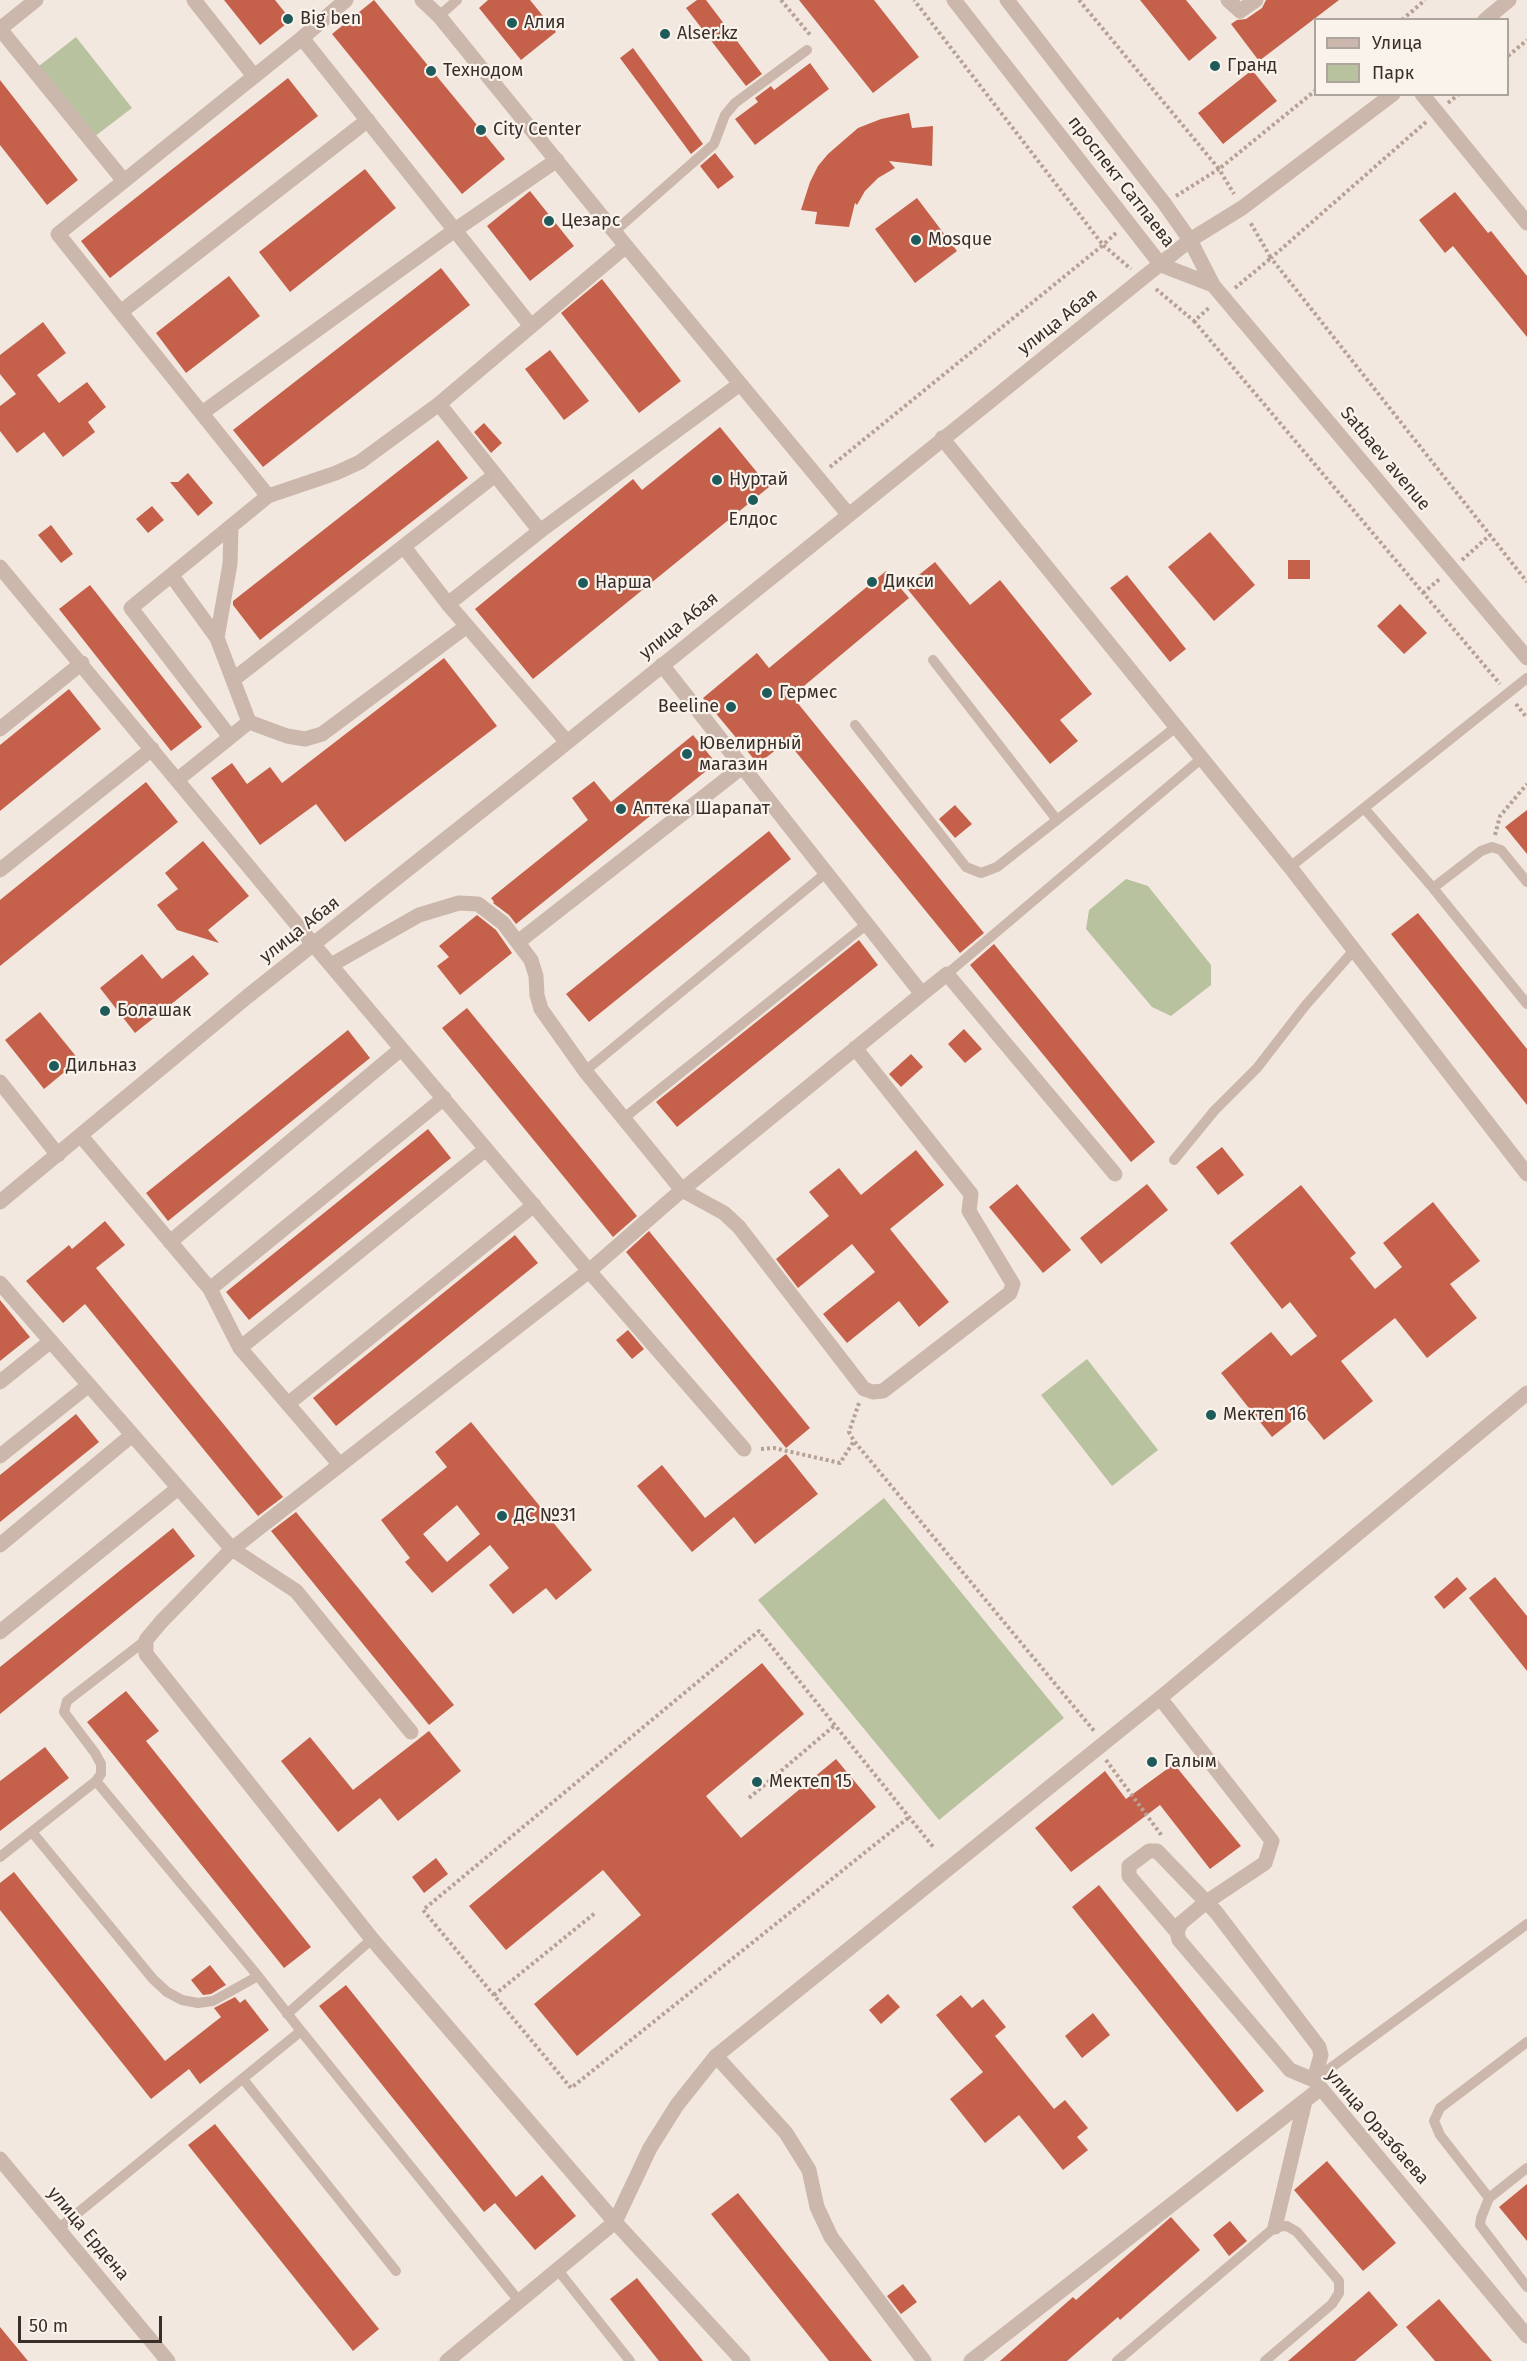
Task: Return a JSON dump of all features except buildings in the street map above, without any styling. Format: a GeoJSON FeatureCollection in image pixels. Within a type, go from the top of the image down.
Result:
{"type":"FeatureCollection","features":[{"type":"Feature","properties":{"kind":"street"},"geometry":{"type":"LineString","coordinates":[[36,0],[0,29],[124,181]]}},
{"type":"Feature","properties":{"kind":"street"},"geometry":{"type":"LineString","coordinates":[[194,0],[254,76]]}},
{"type":"Feature","properties":{"kind":"street"},"geometry":{"type":"LineString","coordinates":[[268,496],[58,234],[346,0]]}},
{"type":"Feature","properties":{"kind":"street"},"geometry":{"type":"LineString","coordinates":[[422,0],[439,16],[614,232],[848,514]]}},
{"type":"Feature","properties":{"kind":"street","name":"проспект Сатпаева"},"geometry":{"type":"LineString","coordinates":[[954,0],[1161,265],[1213,285]]}},
{"type":"Feature","properties":{"kind":"street","name":"проспект Сатпаева"},"geometry":{"type":"LineString","coordinates":[[1007,0],[1190,240],[1213,285]]}},
{"type":"Feature","properties":{"kind":"street"},"geometry":{"type":"LineString","coordinates":[[1228,0],[1240,11],[1256,0]]}},
{"type":"Feature","properties":{"kind":"street"},"geometry":{"type":"LineString","coordinates":[[1487,18],[1508,0]]}},
{"type":"Feature","properties":{"kind":"street"},"geometry":{"type":"LineString","coordinates":[[302,38],[531,326]]}},
{"type":"Feature","properties":{"kind":"street","name":"улица Абая"},"geometry":{"type":"LineString","coordinates":[[0,1202],[313,944],[1190,240],[1242,208],[1390,96]]}},
{"type":"Feature","properties":{"kind":"street"},"geometry":{"type":"LineString","coordinates":[[1423,96],[1435,114],[1527,223]]}},
{"type":"Feature","properties":{"kind":"street"},"geometry":{"type":"LineString","coordinates":[[122,311],[368,120]]}},
{"type":"Feature","properties":{"kind":"street"},"geometry":{"type":"LineString","coordinates":[[202,413],[455,230],[557,160]]}},
{"type":"Feature","properties":{"kind":"street"},"geometry":{"type":"LineString","coordinates":[[230,737],[131,608],[268,496],[360,462],[439,404],[626,246]]}},
{"type":"Feature","properties":{"kind":"street","name":"Satbaev avenue"},"geometry":{"type":"LineString","coordinates":[[1213,285],[1527,658]]}},
{"type":"Feature","properties":{"kind":"street"},"geometry":{"type":"LineString","coordinates":[[448,604],[540,531],[740,384]]}},
{"type":"Feature","properties":{"kind":"street"},"geometry":{"type":"LineString","coordinates":[[439,404],[540,531]]}},
{"type":"Feature","properties":{"kind":"street"},"geometry":{"type":"LineString","coordinates":[[942,438],[1290,867],[1527,1174]]}},
{"type":"Feature","properties":{"kind":"street"},"geometry":{"type":"LineString","coordinates":[[234,680],[495,475]]}},
{"type":"Feature","properties":{"kind":"street"},"geometry":{"type":"LineString","coordinates":[[216,638],[230,564],[231,527]]}},
{"type":"Feature","properties":{"kind":"street"},"geometry":{"type":"LineString","coordinates":[[404,547],[448,604],[567,742]]}},
{"type":"Feature","properties":{"kind":"street"},"geometry":{"type":"LineString","coordinates":[[0,567],[401,1049],[744,1449]]}},
{"type":"Feature","properties":{"kind":"street"},"geometry":{"type":"LineString","coordinates":[[172,576],[216,638],[249,722]]}},
{"type":"Feature","properties":{"kind":"street"},"geometry":{"type":"LineString","coordinates":[[249,722],[287,736],[305,739],[322,734],[467,626]]}},
{"type":"Feature","properties":{"kind":"street"},"geometry":{"type":"LineString","coordinates":[[0,729],[82,663]]}},
{"type":"Feature","properties":{"kind":"street"},"geometry":{"type":"LineString","coordinates":[[662,665],[922,994]]}},
{"type":"Feature","properties":{"kind":"street"},"geometry":{"type":"LineString","coordinates":[[177,780],[249,722]]}},
{"type":"Feature","properties":{"kind":"street"},"geometry":{"type":"LineString","coordinates":[[0,870],[152,749]]}},
{"type":"Feature","properties":{"kind":"street"},"geometry":{"type":"LineString","coordinates":[[518,942],[742,767]]}},
{"type":"Feature","properties":{"kind":"street"},"geometry":{"type":"LineString","coordinates":[[331,965],[419,915],[459,903],[478,904],[491,913],[531,960],[541,1009],[585,1071],[682,1190],[724,1213],[739,1227],[864,1389],[873,1392],[882,1391],[1010,1293],[1012,1284],[969,1211],[971,1194],[855,1048]]}},
{"type":"Feature","properties":{"kind":"street"},"geometry":{"type":"LineString","coordinates":[[743,2361],[615,2222],[372,1939],[146,1654],[146,1640],[160,1622],[232,1549],[589,1271],[682,1190],[947,974],[1115,1174]]}},
{"type":"Feature","properties":{"kind":"street"},"geometry":{"type":"LineString","coordinates":[[170,1242],[401,1049]]}},
{"type":"Feature","properties":{"kind":"street"},"geometry":{"type":"LineString","coordinates":[[0,1082],[58,1155]]}},
{"type":"Feature","properties":{"kind":"street"},"geometry":{"type":"LineString","coordinates":[[210,1289],[444,1098]]}},
{"type":"Feature","properties":{"kind":"street"},"geometry":{"type":"LineString","coordinates":[[81,1136],[210,1289],[240,1348],[340,1465]]}},
{"type":"Feature","properties":{"kind":"street"},"geometry":{"type":"LineString","coordinates":[[240,1348],[486,1149]]}},
{"type":"Feature","properties":{"kind":"street"},"geometry":{"type":"LineString","coordinates":[[289,1403],[534,1205]]}},
{"type":"Feature","properties":{"kind":"street"},"geometry":{"type":"LineString","coordinates":[[0,1283],[177,1489],[232,1549],[296,1591],[411,1732]]}},
{"type":"Feature","properties":{"kind":"street"},"geometry":{"type":"LineString","coordinates":[[0,1383],[51,1341]]}},
{"type":"Feature","properties":{"kind":"street"},"geometry":{"type":"LineString","coordinates":[[0,1456],[89,1385]]}},
{"type":"Feature","properties":{"kind":"street"},"geometry":{"type":"LineString","coordinates":[[447,2361],[615,2222],[650,2148],[677,2105],[716,2056],[1160,1698],[1527,1392]]}},
{"type":"Feature","properties":{"kind":"street"},"geometry":{"type":"LineString","coordinates":[[0,1545],[132,1436]]}},
{"type":"Feature","properties":{"kind":"street"},"geometry":{"type":"LineString","coordinates":[[0,1632],[177,1489]]}},
{"type":"Feature","properties":{"kind":"street"},"geometry":{"type":"LineString","coordinates":[[1160,1698],[1272,1841],[1265,1863],[1205,1903],[1179,1927]]}},
{"type":"Feature","properties":{"kind":"street","name":"улица Оразбаева"},"geometry":{"type":"LineString","coordinates":[[1157,1851],[1149,1851],[1129,1866],[1129,1876],[1179,1927],[1179,1940],[1290,2070],[1318,2084],[1527,2336]]}},
{"type":"Feature","properties":{"kind":"street"},"geometry":{"type":"LineString","coordinates":[[971,2361],[1305,2101],[1318,2084],[1321,2055],[1319,2047],[1216,1912],[1157,1851]]}},
{"type":"Feature","properties":{"kind":"street"},"geometry":{"type":"LineString","coordinates":[[716,2056],[786,2133],[810,2170],[817,2207],[831,2237],[924,2361]]}},
{"type":"Feature","properties":{"kind":"street"},"geometry":{"type":"LineString","coordinates":[[1275,2228],[1305,2101]]}},
{"type":"Feature","properties":{"kind":"street","name":"улица Ердена"},"geometry":{"type":"LineString","coordinates":[[0,2159],[168,2361]]}},
{"type":"Feature","properties":{"kind":"lane"},"geometry":{"type":"LineString","coordinates":[[439,16],[457,0]]}},
{"type":"Feature","properties":{"kind":"lane"},"geometry":{"type":"LineString","coordinates":[[614,232],[714,144],[726,116],[735,103],[807,50]]}},
{"type":"Feature","properties":{"kind":"lane"},"geometry":{"type":"LineString","coordinates":[[933,660],[1057,820]]}},
{"type":"Feature","properties":{"kind":"lane"},"geometry":{"type":"LineString","coordinates":[[1290,867],[1527,678]]}},
{"type":"Feature","properties":{"kind":"lane"},"geometry":{"type":"LineString","coordinates":[[855,725],[966,867],[981,873],[997,867],[1176,727]]}},
{"type":"Feature","properties":{"kind":"lane"},"geometry":{"type":"LineString","coordinates":[[947,974],[1203,758]]}},
{"type":"Feature","properties":{"kind":"lane"},"geometry":{"type":"LineString","coordinates":[[1364,808],[1433,888],[1527,1004]]}},
{"type":"Feature","properties":{"kind":"lane"},"geometry":{"type":"LineString","coordinates":[[1433,888],[1481,851],[1492,847],[1501,850],[1527,882]]}},
{"type":"Feature","properties":{"kind":"lane"},"geometry":{"type":"LineString","coordinates":[[585,1071],[826,873]]}},
{"type":"Feature","properties":{"kind":"lane"},"geometry":{"type":"LineString","coordinates":[[624,1118],[867,924]]}},
{"type":"Feature","properties":{"kind":"lane"},"geometry":{"type":"LineString","coordinates":[[1174,1160],[1214,1111],[1257,1068],[1305,1006],[1354,950]]}},
{"type":"Feature","properties":{"kind":"lane"},"geometry":{"type":"LineString","coordinates":[[0,1857],[96,1781],[101,1774],[101,1764],[95,1753],[64,1712],[67,1701],[146,1640]]}},
{"type":"Feature","properties":{"kind":"lane"},"geometry":{"type":"LineString","coordinates":[[96,1781],[258,1977],[519,2301]]}},
{"type":"Feature","properties":{"kind":"lane"},"geometry":{"type":"LineString","coordinates":[[32,1832],[153,1979],[167,1992],[182,2000],[198,2003],[213,2001],[258,1977]]}},
{"type":"Feature","properties":{"kind":"lane"},"geometry":{"type":"LineString","coordinates":[[1318,2084],[1527,1924]]}},
{"type":"Feature","properties":{"kind":"lane"},"geometry":{"type":"LineString","coordinates":[[287,2014],[372,1939]]}},
{"type":"Feature","properties":{"kind":"lane"},"geometry":{"type":"LineString","coordinates":[[58,2229],[301,2031]]}},
{"type":"Feature","properties":{"kind":"lane"},"geometry":{"type":"LineString","coordinates":[[1488,2198],[1440,2135],[1434,2121],[1440,2108],[1527,2042]]}},
{"type":"Feature","properties":{"kind":"lane"},"geometry":{"type":"LineString","coordinates":[[243,2079],[396,2271]]}},
{"type":"Feature","properties":{"kind":"lane"},"geometry":{"type":"LineString","coordinates":[[1527,2168],[1488,2198],[1480,2225],[1522,2274],[1527,2287]]}},
{"type":"Feature","properties":{"kind":"lane"},"geometry":{"type":"LineString","coordinates":[[1117,2361],[1275,2228],[1287,2226],[1297,2232],[1339,2281],[1339,2293],[1332,2304],[1265,2361]]}},
{"type":"Feature","properties":{"kind":"lane"},"geometry":{"type":"LineString","coordinates":[[557,2269],[630,2361]]}},
{"type":"Feature","properties":{"kind":"path"},"geometry":{"type":"LineString","coordinates":[[781,0],[815,41],[807,50]]}},
{"type":"Feature","properties":{"kind":"path"},"geometry":{"type":"LineString","coordinates":[[817,477],[1103,245],[914,0]]}},
{"type":"Feature","properties":{"kind":"path"},"geometry":{"type":"LineString","coordinates":[[1079,0],[1219,170],[1314,92]]}},
{"type":"Feature","properties":{"kind":"path"},"geometry":{"type":"LineString","coordinates":[[1404,18],[1425,0]]}},
{"type":"Feature","properties":{"kind":"path"},"geometry":{"type":"LineString","coordinates":[[1509,55],[1527,40]]}},
{"type":"Feature","properties":{"kind":"path"},"geometry":{"type":"LineString","coordinates":[[1457,96],[1271,258],[1527,582]]}},
{"type":"Feature","properties":{"kind":"path"},"geometry":{"type":"LineString","coordinates":[[1194,321],[1527,718]]}},
{"type":"Feature","properties":{"kind":"path"},"geometry":{"type":"LineString","coordinates":[[1452,569],[1490,536]]}},
{"type":"Feature","properties":{"kind":"path"},"geometry":{"type":"LineString","coordinates":[[1492,847],[1500,816],[1527,784]]}},
{"type":"Feature","properties":{"kind":"path"},"geometry":{"type":"LineString","coordinates":[[864,1389],[849,1432],[855,1442],[1101,1746],[1162,1836],[1157,1851]]}},
{"type":"Feature","properties":{"kind":"path"},"geometry":{"type":"LineString","coordinates":[[744,1449],[774,1448],[840,1463],[855,1442]]}},
{"type":"Feature","properties":{"kind":"path"},"geometry":{"type":"LineString","coordinates":[[908,1818],[571,2088],[423,1910],[759,1631],[934,1848]]}},
{"type":"Feature","properties":{"kind":"path"},"geometry":{"type":"LineString","coordinates":[[750,1798],[834,1726]]}},
{"type":"Feature","properties":{"kind":"path"},"geometry":{"type":"LineString","coordinates":[[494,1995],[595,1913]]}},
{"type":"Feature","properties":{"kind":"green space"},"geometry":{"type":"Polygon","coordinates":[[[76,37],[132,108],[94,137],[39,66],[76,37]]]}},
{"type":"Feature","properties":{"kind":"green space"},"geometry":{"type":"Polygon","coordinates":[[[1126,879],[1148,886],[1211,965],[1211,985],[1171,1016],[1152,1007],[1086,929],[1089,910],[1126,879]]]}},
{"type":"Feature","properties":{"kind":"green space"},"geometry":{"type":"Polygon","coordinates":[[[1087,1359],[1158,1450],[1112,1486],[1041,1395],[1087,1359]]]}},
{"type":"Feature","properties":{"kind":"green space"},"geometry":{"type":"Polygon","coordinates":[[[884,1498],[1064,1718],[939,1820],[758,1600],[884,1498]]]}},
{"type":"Feature","properties":{"kind":"place","name":"Big ben"},"geometry":{"type":"Point","coordinates":[288,19]}},
{"type":"Feature","properties":{"kind":"place","name":"Алия"},"geometry":{"type":"Point","coordinates":[512,23]}},
{"type":"Feature","properties":{"kind":"place","name":"Alser.kz"},"geometry":{"type":"Point","coordinates":[665,34]}},
{"type":"Feature","properties":{"kind":"place","name":"Гранд"},"geometry":{"type":"Point","coordinates":[1215,66]}},
{"type":"Feature","properties":{"kind":"place","name":"Технодом"},"geometry":{"type":"Point","coordinates":[431,71]}},
{"type":"Feature","properties":{"kind":"place","name":"City Center"},"geometry":{"type":"Point","coordinates":[481,130]}},
{"type":"Feature","properties":{"kind":"place","name":"Цезарс"},"geometry":{"type":"Point","coordinates":[549,221]}},
{"type":"Feature","properties":{"kind":"place","name":"Mosque"},"geometry":{"type":"Point","coordinates":[916,240]}},
{"type":"Feature","properties":{"kind":"place","name":"Нуртай"},"geometry":{"type":"Point","coordinates":[717,480]}},
{"type":"Feature","properties":{"kind":"place","name":"Елдос"},"geometry":{"type":"Point","coordinates":[753,500]}},
{"type":"Feature","properties":{"kind":"place","name":"Дикси"},"geometry":{"type":"Point","coordinates":[872,582]}},
{"type":"Feature","properties":{"kind":"place","name":"Нарша"},"geometry":{"type":"Point","coordinates":[583,583]}},
{"type":"Feature","properties":{"kind":"place","name":"Гермес"},"geometry":{"type":"Point","coordinates":[767,693]}},
{"type":"Feature","properties":{"kind":"place","name":"Beeline"},"geometry":{"type":"Point","coordinates":[731,707]}},
{"type":"Feature","properties":{"kind":"place","name":"Ювелирный магазин"},"geometry":{"type":"Point","coordinates":[687,754]}},
{"type":"Feature","properties":{"kind":"place","name":"Аптека Шарапат"},"geometry":{"type":"Point","coordinates":[621,809]}},
{"type":"Feature","properties":{"kind":"place","name":"Болашак"},"geometry":{"type":"Point","coordinates":[105,1011]}},
{"type":"Feature","properties":{"kind":"place","name":"Дильназ"},"geometry":{"type":"Point","coordinates":[54,1066]}},
{"type":"Feature","properties":{"kind":"place","name":"Мектеп 16"},"geometry":{"type":"Point","coordinates":[1211,1415]}},
{"type":"Feature","properties":{"kind":"place","name":"ДС №31"},"geometry":{"type":"Point","coordinates":[502,1516]}},
{"type":"Feature","properties":{"kind":"place","name":"Галым"},"geometry":{"type":"Point","coordinates":[1152,1762]}},
{"type":"Feature","properties":{"kind":"place","name":"Мектеп 15"},"geometry":{"type":"Point","coordinates":[757,1782]}}]}
